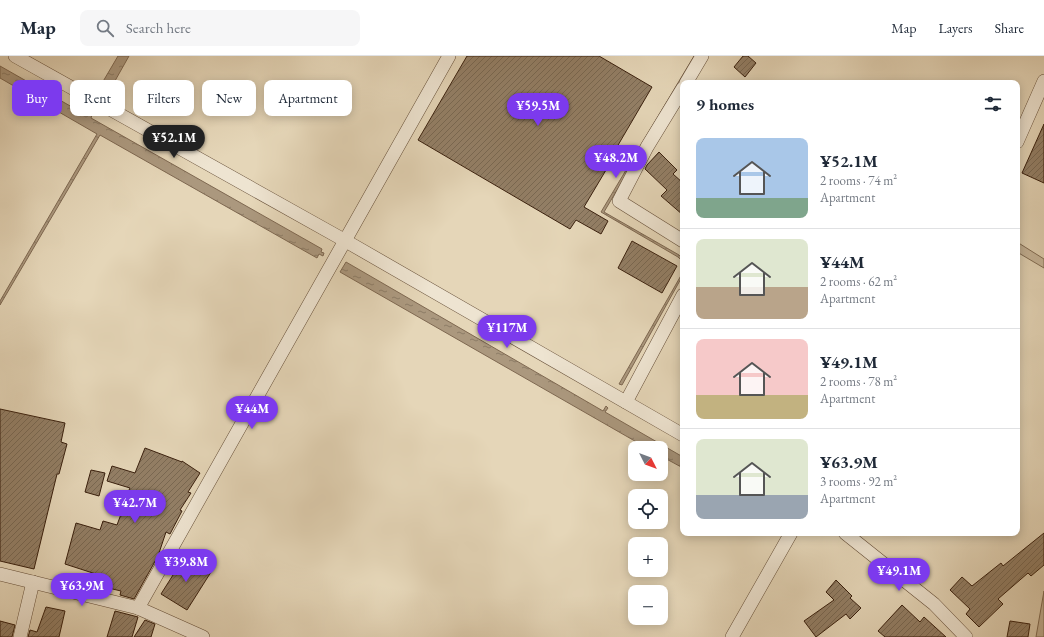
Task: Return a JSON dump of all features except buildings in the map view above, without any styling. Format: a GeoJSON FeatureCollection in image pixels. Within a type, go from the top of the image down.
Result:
{"type":"FeatureCollection","features":[{"type":"Feature","properties":{"kind":"street"},"geometry":{"type":"LineString","coordinates":[[15,56],[344,240],[680,433]]}},
{"type":"Feature","properties":{"kind":"street"},"geometry":{"type":"LineString","coordinates":[[138,608],[449,56]]}},
{"type":"Feature","properties":{"kind":"street"},"geometry":{"type":"LineString","coordinates":[[688,80],[702,56]]}},
{"type":"Feature","properties":{"kind":"street"},"geometry":{"type":"LineString","coordinates":[[1020,135],[1044,81]]}},
{"type":"Feature","properties":{"kind":"street"},"geometry":{"type":"LineString","coordinates":[[680,93],[647,146],[619,201],[680,239]]}},
{"type":"Feature","properties":{"kind":"street"},"geometry":{"type":"LineString","coordinates":[[626,402],[680,301]]}},
{"type":"Feature","properties":{"kind":"street"},"geometry":{"type":"LineString","coordinates":[[732,637],[789,536]]}},
{"type":"Feature","properties":{"kind":"street"},"geometry":{"type":"LineString","coordinates":[[849,536],[934,604],[966,637]]}},
{"type":"Feature","properties":{"kind":"street"},"geometry":{"type":"LineString","coordinates":[[0,574],[138,608],[185,633],[203,637]]}},
{"type":"Feature","properties":{"kind":"street"},"geometry":{"type":"LineString","coordinates":[[20,637],[33,582]]}},
{"type":"Feature","properties":{"kind":"shaded area"},"geometry":{"type":"Polygon","coordinates":[[[1020,244],[1044,259],[1044,268],[1020,254],[1020,244]]]}},
{"type":"Feature","properties":{"kind":"shaded area"},"geometry":{"type":"Polygon","coordinates":[[[1044,591],[1044,637],[1036,637],[1044,591]]]}},
{"type":"Feature","properties":{"kind":"water"},"geometry":{"type":"Polygon","coordinates":[[[118,56],[129,56],[115,80],[104,80],[118,56]]]}},
{"type":"Feature","properties":{"kind":"water"},"geometry":{"type":"Polygon","coordinates":[[[694,56],[696,56],[682,80],[680,80],[680,83],[604,212],[679,255],[680,259],[601,212],[694,56]]]}},
{"type":"Feature","properties":{"kind":"water"},"geometry":{"type":"Polygon","coordinates":[[[0,66],[25,80],[12,80],[12,85],[0,78],[0,66]]]}},
{"type":"Feature","properties":{"kind":"water"},"geometry":{"type":"Polygon","coordinates":[[[62,101],[70,106],[70,116],[92,116],[91,118],[322,249],[321,252],[324,253],[323,256],[319,254],[317,258],[100,135],[0,305],[0,301],[97,134],[62,114],[62,101]]]}},
{"type":"Feature","properties":{"kind":"water"},"geometry":{"type":"Polygon","coordinates":[[[346,262],[603,411],[606,406],[608,408],[605,412],[655,441],[635,441],[340,272],[346,262]]]}},
{"type":"Feature","properties":{"kind":"water"},"geometry":{"type":"Polygon","coordinates":[[[680,277],[680,280],[622,385],[619,384],[680,277]]]}},
{"type":"Feature","properties":{"kind":"water"},"geometry":{"type":"Polygon","coordinates":[[[668,448],[680,455],[680,466],[668,460],[668,448]]]}}]}
